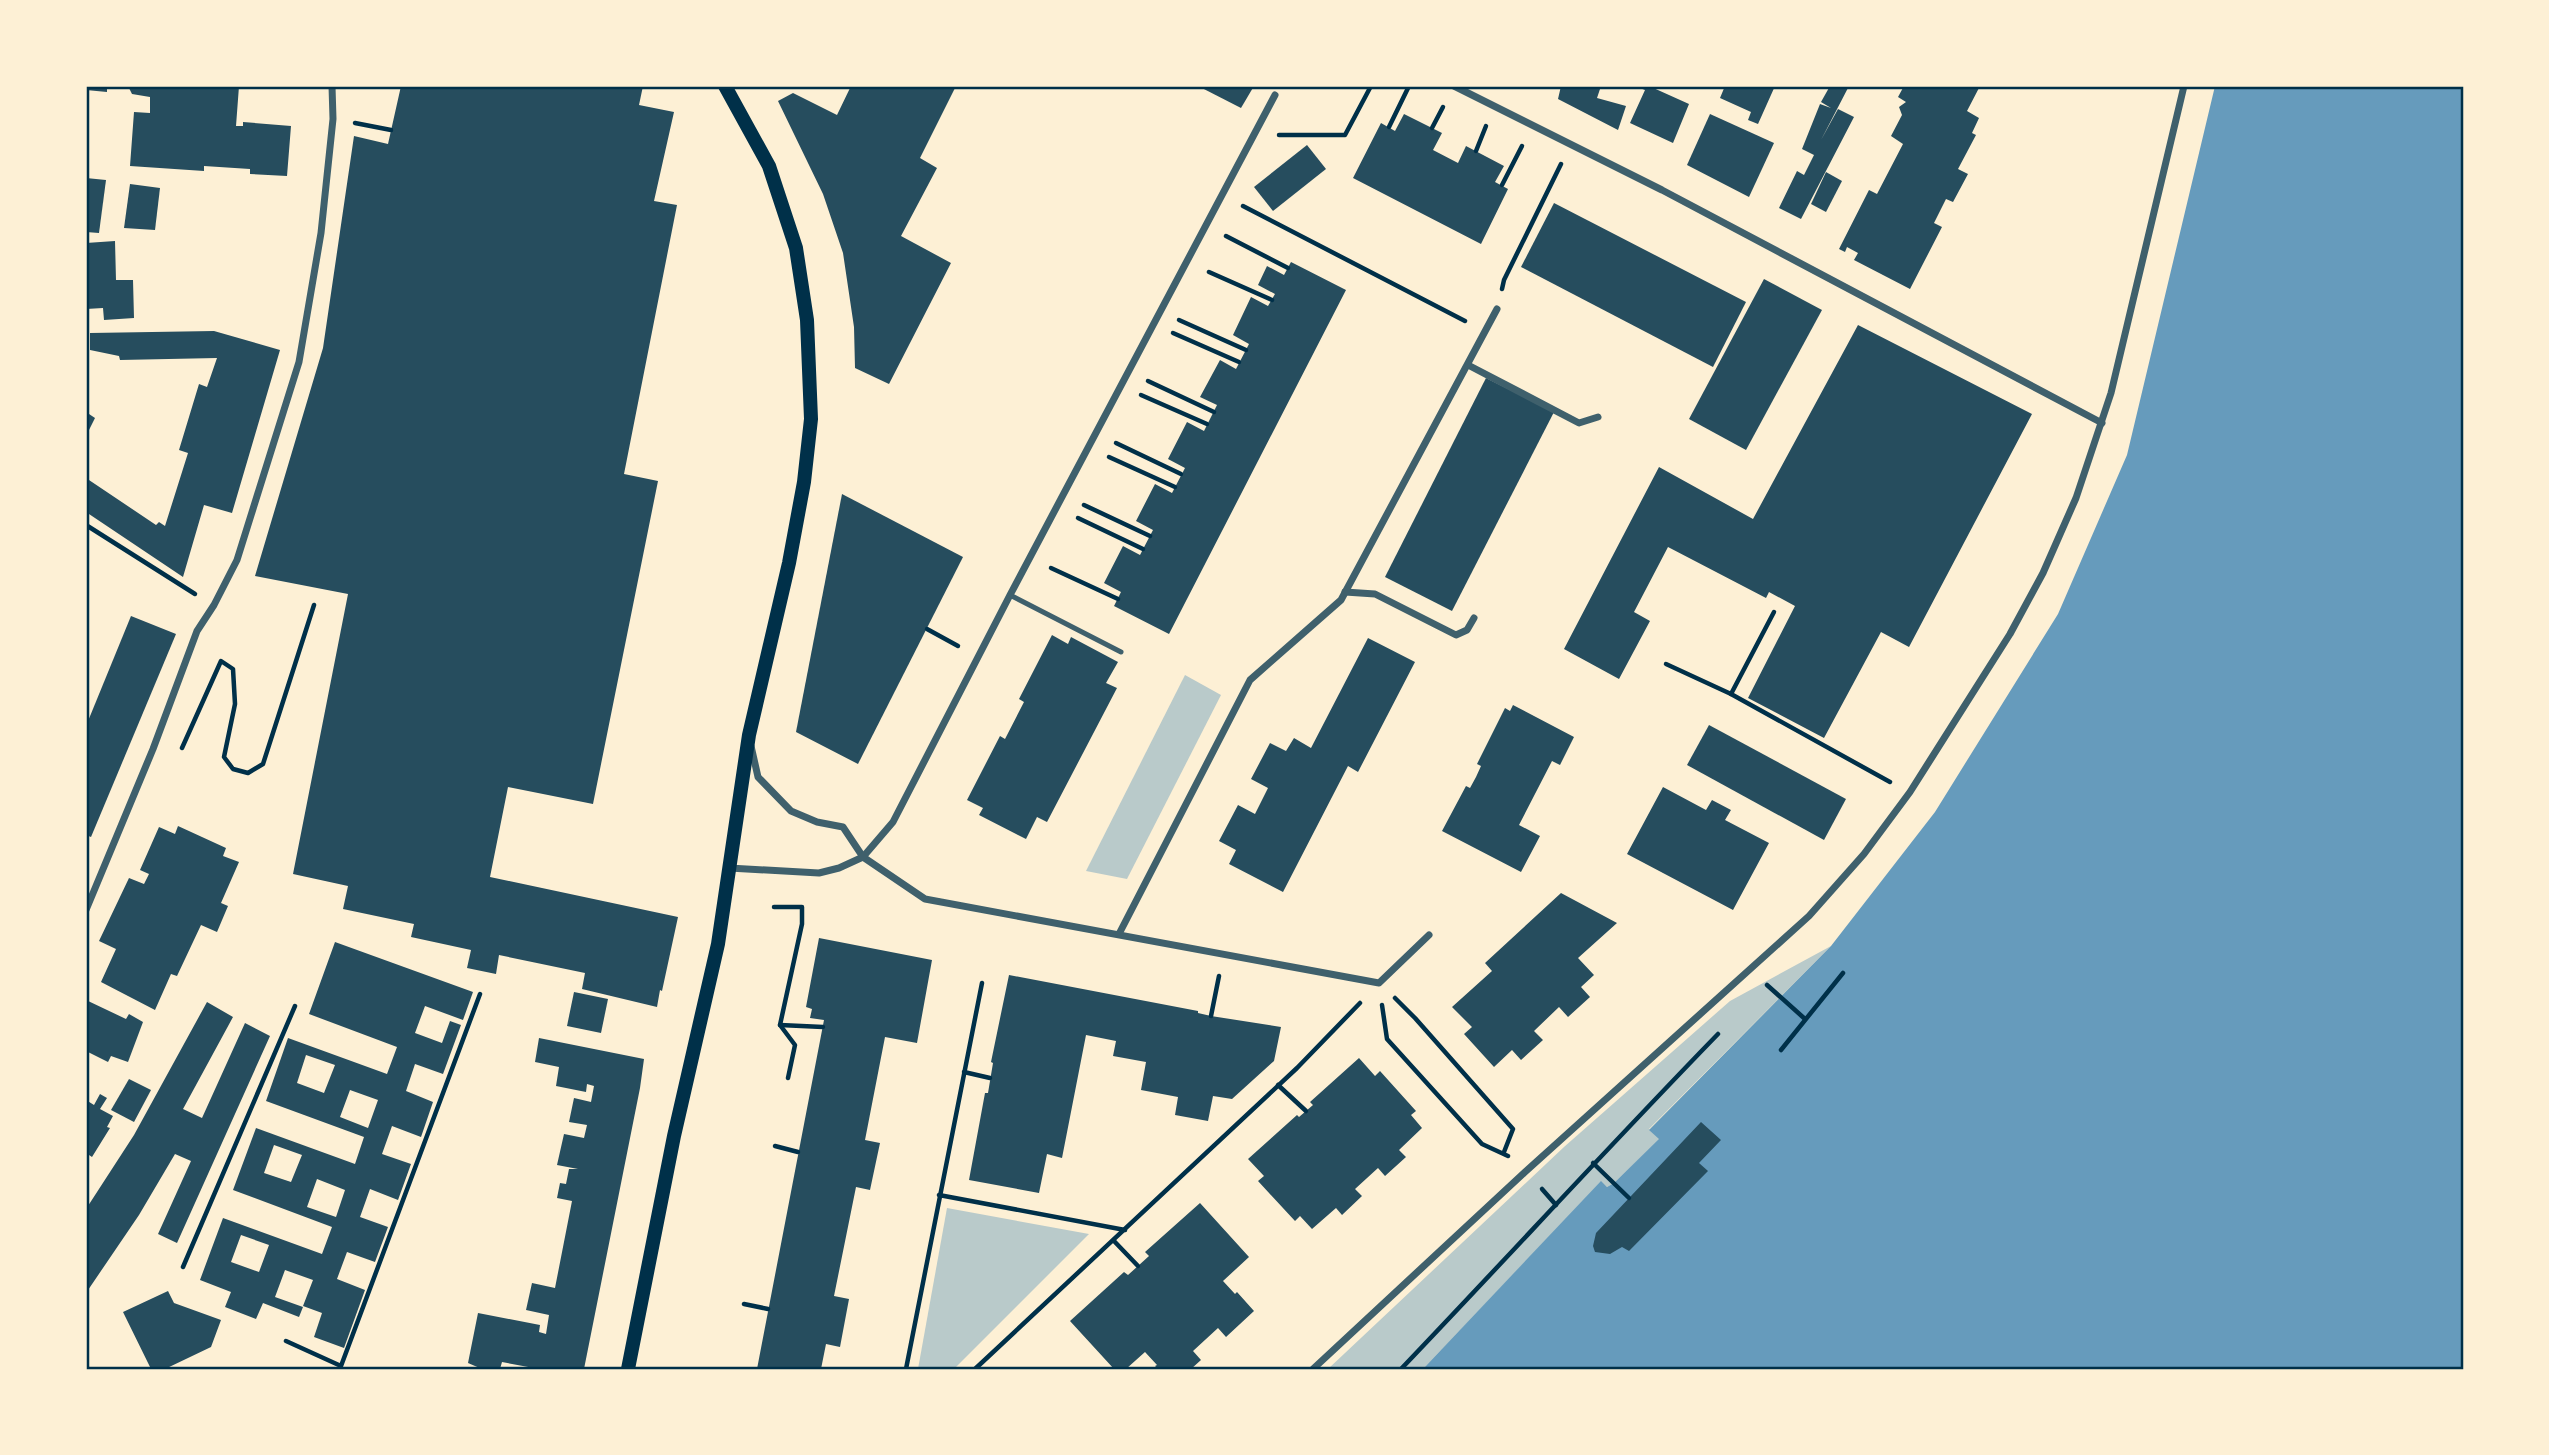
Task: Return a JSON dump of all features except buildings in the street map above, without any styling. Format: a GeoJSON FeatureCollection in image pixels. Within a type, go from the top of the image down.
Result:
{"type":"FeatureCollection","features":[{"type":"Feature","properties":{"kind":"main road"},"geometry":{"type":"LineString","coordinates":[[628,1369],[674,1136],[718,944],[749,735],[789,563],[804,482],[811,419],[807,320],[796,248],[769,166],[725,86]]}},
{"type":"Feature","properties":{"kind":"street"},"geometry":{"type":"LineString","coordinates":[[86,910],[153,749],[198,631],[237,560],[299,362],[321,233],[333,119],[332,86]]}},
{"type":"Feature","properties":{"kind":"street"},"geometry":{"type":"LineString","coordinates":[[1454,86],[1571,144],[2102,423]]}},
{"type":"Feature","properties":{"kind":"street"},"geometry":{"type":"LineString","coordinates":[[1313,1369],[1535,1163],[1809,916],[1838,887],[1910,792],[1978,687],[2043,573],[2076,498],[2102,423],[2137,292],[2184,86]]}},
{"type":"Feature","properties":{"kind":"street"},"geometry":{"type":"LineString","coordinates":[[729,868],[819,873],[839,868],[863,857],[893,822],[1119,386],[1275,95]]}},
{"type":"Feature","properties":{"kind":"street"},"geometry":{"type":"LineString","coordinates":[[1119,934],[1250,680],[1341,600],[1497,309]]}},
{"type":"Feature","properties":{"kind":"street"},"geometry":{"type":"LineString","coordinates":[[1468,365],[1579,423],[1598,417]]}},
{"type":"Feature","properties":{"kind":"street"},"geometry":{"type":"LineString","coordinates":[[1345,592],[1375,594],[1456,635],[1467,630],[1474,618]]}},
{"type":"Feature","properties":{"kind":"street"},"geometry":{"type":"LineString","coordinates":[[749,735],[758,778],[791,811],[817,822],[843,827],[863,857],[925,899],[1379,984],[1429,935]]}},
{"type":"Feature","properties":{"kind":"lane"},"geometry":{"type":"LineString","coordinates":[[1010,595],[1121,652]]}},
{"type":"Feature","properties":{"kind":"path"},"geometry":{"type":"LineString","coordinates":[[1253,135],[1345,135],[1371,86]]}},
{"type":"Feature","properties":{"kind":"path"},"geometry":{"type":"LineString","coordinates":[[1389,127],[1409,86]]}},
{"type":"Feature","properties":{"kind":"path"},"geometry":{"type":"LineString","coordinates":[[333,119],[391,130]]}},
{"type":"Feature","properties":{"kind":"path"},"geometry":{"type":"LineString","coordinates":[[1502,185],[1532,125]]}},
{"type":"Feature","properties":{"kind":"path"},"geometry":{"type":"LineString","coordinates":[[1497,309],[1504,280],[1571,144]]}},
{"type":"Feature","properties":{"kind":"path"},"geometry":{"type":"LineString","coordinates":[[1221,194],[1485,332]]}},
{"type":"Feature","properties":{"kind":"path"},"geometry":{"type":"LineString","coordinates":[[1205,225],[1288,268]]}},
{"type":"Feature","properties":{"kind":"path"},"geometry":{"type":"LineString","coordinates":[[1185,261],[1272,300]]}},
{"type":"Feature","properties":{"kind":"path"},"geometry":{"type":"LineString","coordinates":[[1159,311],[1246,350]]}},
{"type":"Feature","properties":{"kind":"path"},"geometry":{"type":"LineString","coordinates":[[1152,324],[1239,362]]}},
{"type":"Feature","properties":{"kind":"path"},"geometry":{"type":"LineString","coordinates":[[1127,371],[1214,412]]}},
{"type":"Feature","properties":{"kind":"path"},"geometry":{"type":"LineString","coordinates":[[1119,386],[1207,424]]}},
{"type":"Feature","properties":{"kind":"path"},"geometry":{"type":"LineString","coordinates":[[1095,433],[1181,474]]}},
{"type":"Feature","properties":{"kind":"path"},"geometry":{"type":"LineString","coordinates":[[1087,448],[1175,486]]}},
{"type":"Feature","properties":{"kind":"path"},"geometry":{"type":"LineString","coordinates":[[1063,494],[1150,536]]}},
{"type":"Feature","properties":{"kind":"path"},"geometry":{"type":"LineString","coordinates":[[1056,507],[1143,549]]}},
{"type":"Feature","properties":{"kind":"path"},"geometry":{"type":"LineString","coordinates":[[86,526],[214,605]]}},
{"type":"Feature","properties":{"kind":"path"},"geometry":{"type":"LineString","coordinates":[[1030,557],[1096,591],[1097,589],[1118,599]]}},
{"type":"Feature","properties":{"kind":"path"},"geometry":{"type":"LineString","coordinates":[[153,749],[176,760],[221,661],[233,669],[235,704],[224,757],[233,769],[248,773],[263,764],[314,605]]}},
{"type":"Feature","properties":{"kind":"path"},"geometry":{"type":"LineString","coordinates":[[1731,694],[1774,612]]}},
{"type":"Feature","properties":{"kind":"path"},"geometry":{"type":"LineString","coordinates":[[927,629],[940,636]]}},
{"type":"Feature","properties":{"kind":"path"},"geometry":{"type":"LineString","coordinates":[[1666,664],[1731,694],[1910,792]]}},
{"type":"Feature","properties":{"kind":"path"},"geometry":{"type":"LineString","coordinates":[[774,907],[802,907],[802,924],[780,1025],[794,1045],[789,1078]]}},
{"type":"Feature","properties":{"kind":"path"},"geometry":{"type":"LineString","coordinates":[[1777,943],[1760,979],[1805,1019]]}},
{"type":"Feature","properties":{"kind":"path"},"geometry":{"type":"LineString","coordinates":[[1211,1016],[1223,955]]}},
{"type":"Feature","properties":{"kind":"path"},"geometry":{"type":"LineString","coordinates":[[1781,1050],[1843,973]]}},
{"type":"Feature","properties":{"kind":"path"},"geometry":{"type":"LineString","coordinates":[[906,1369],[982,983]]}},
{"type":"Feature","properties":{"kind":"path"},"geometry":{"type":"LineString","coordinates":[[1379,984],[1415,1018],[1513,1129],[1504,1152],[1482,1144],[1387,1039],[1379,984]]}},
{"type":"Feature","properties":{"kind":"path"},"geometry":{"type":"LineString","coordinates":[[975,1369],[1278,1085],[1379,984]]}},
{"type":"Feature","properties":{"kind":"path"},"geometry":{"type":"LineString","coordinates":[[286,1341],[341,1366],[480,994]]}},
{"type":"Feature","properties":{"kind":"path"},"geometry":{"type":"LineString","coordinates":[[183,1267],[295,1006]]}},
{"type":"Feature","properties":{"kind":"path"},"geometry":{"type":"LineString","coordinates":[[780,1025],[823,1027]]}},
{"type":"Feature","properties":{"kind":"path"},"geometry":{"type":"LineString","coordinates":[[1401,1369],[1556,1205],[1592,1163],[1720,1031]]}},
{"type":"Feature","properties":{"kind":"path"},"geometry":{"type":"LineString","coordinates":[[964,1072],[990,1078]]}},
{"type":"Feature","properties":{"kind":"path"},"geometry":{"type":"LineString","coordinates":[[1278,1085],[1306,1111]]}},
{"type":"Feature","properties":{"kind":"path"},"geometry":{"type":"LineString","coordinates":[[775,1146],[798,1152]]}},
{"type":"Feature","properties":{"kind":"path"},"geometry":{"type":"LineString","coordinates":[[1592,1163],[1629,1198]]}},
{"type":"Feature","properties":{"kind":"path"},"geometry":{"type":"LineString","coordinates":[[939,1195],[1125,1230]]}},
{"type":"Feature","properties":{"kind":"path"},"geometry":{"type":"LineString","coordinates":[[1114,1241],[1138,1266]]}},
{"type":"Feature","properties":{"kind":"path"},"geometry":{"type":"LineString","coordinates":[[744,1304],[768,1309]]}},
{"type":"Feature","properties":{"kind":"shaded area"},"geometry":{"type":"Polygon","coordinates":[[[1185,675],[1221,695],[1127,879],[1086,871],[1185,675]]]}},
{"type":"Feature","properties":{"kind":"shaded area"},"geometry":{"type":"Polygon","coordinates":[[[1831,946],[1649,1129],[1660,1139],[1614,1183],[1607,1187],[1601,1182],[1423,1369],[1328,1369],[1564,1147],[1730,1001],[1831,946]]]}},
{"type":"Feature","properties":{"kind":"shaded area"},"geometry":{"type":"Polygon","coordinates":[[[947,1208],[1089,1234],[954,1369],[918,1369],[947,1208]]]}},
{"type":"Feature","properties":{"kind":"water"},"geometry":{"type":"Polygon","coordinates":[[[2215,86],[2463,86],[2463,1369],[1423,1369],[1601,1181],[1607,1187],[1614,1183],[1659,1139],[1649,1130],[1831,946],[1935,812],[2058,614],[2127,455],[2215,86]]]}}]}
